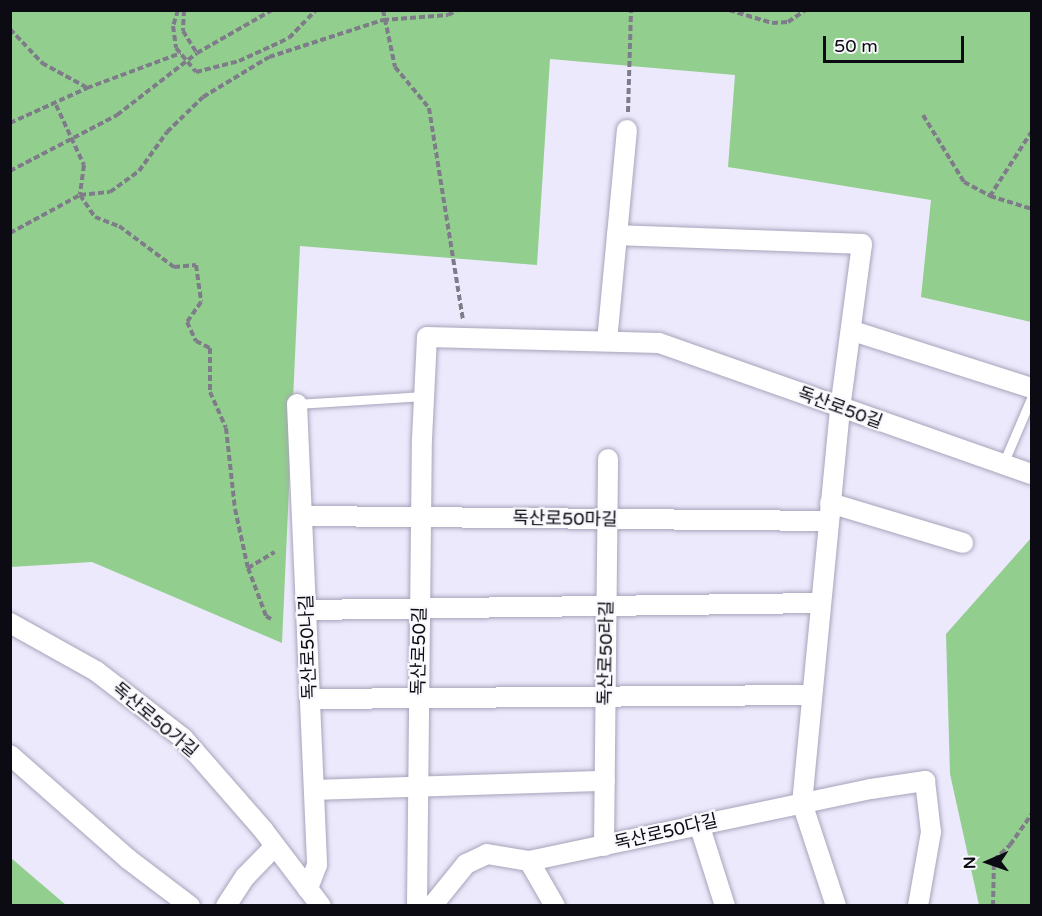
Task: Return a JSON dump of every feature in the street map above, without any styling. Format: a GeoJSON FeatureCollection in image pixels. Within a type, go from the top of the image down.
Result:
{"type":"FeatureCollection","features":[{"type":"Feature","properties":{"kind":"street"},"geometry":{"type":"LineString","coordinates":[[607,342],[627,130]]}},
{"type":"Feature","properties":{"kind":"street"},"geometry":{"type":"LineString","coordinates":[[617,235],[862,244],[853,331],[840,409],[802,803],[836,906]]}},
{"type":"Feature","properties":{"kind":"street"},"geometry":{"type":"LineString","coordinates":[[853,331],[1032,388]]}},
{"type":"Feature","properties":{"kind":"street","name":"독산로50길"},"geometry":{"type":"LineString","coordinates":[[417,906],[420,517],[427,337],[659,343],[840,409],[1032,474]]}},
{"type":"Feature","properties":{"kind":"street","name":"독산로50나길"},"geometry":{"type":"LineString","coordinates":[[297,404],[317,865],[308,889]]}},
{"type":"Feature","properties":{"kind":"street","name":"독산로50라길"},"geometry":{"type":"LineString","coordinates":[[604,846],[608,459]]}},
{"type":"Feature","properties":{"kind":"street","name":"독산로50마길"},"geometry":{"type":"LineString","coordinates":[[302,516],[607,519],[829,512],[963,543]]}},
{"type":"Feature","properties":{"kind":"street"},"geometry":{"type":"LineString","coordinates":[[306,610],[821,603]]}},
{"type":"Feature","properties":{"kind":"street","name":"독산로50가길"},"geometry":{"type":"LineString","coordinates":[[10,623],[96,671],[157,717],[220,778],[321,906]]}},
{"type":"Feature","properties":{"kind":"street"},"geometry":{"type":"LineString","coordinates":[[310,699],[812,695]]}},
{"type":"Feature","properties":{"kind":"street"},"geometry":{"type":"LineString","coordinates":[[10,755],[128,858],[190,906]]}},
{"type":"Feature","properties":{"kind":"street"},"geometry":{"type":"LineString","coordinates":[[314,790],[604,781]]}},
{"type":"Feature","properties":{"kind":"street","name":"독산로50다길"},"geometry":{"type":"LineString","coordinates":[[432,906],[466,864],[487,855],[529,861],[802,803],[925,781],[930,832],[918,906]]}},
{"type":"Feature","properties":{"kind":"street"},"geometry":{"type":"LineString","coordinates":[[699,824],[725,906]]}},
{"type":"Feature","properties":{"kind":"street"},"geometry":{"type":"LineString","coordinates":[[226,906],[245,878],[275,846]]}},
{"type":"Feature","properties":{"kind":"street"},"geometry":{"type":"LineString","coordinates":[[529,861],[555,906]]}},
{"type":"Feature","properties":{"kind":"lane"},"geometry":{"type":"LineString","coordinates":[[297,404],[424,396]]}},
{"type":"Feature","properties":{"kind":"lane"},"geometry":{"type":"LineString","coordinates":[[1003,464],[1032,396]]}},
{"type":"Feature","properties":{"kind":"path"},"geometry":{"type":"LineString","coordinates":[[178,10],[173,26],[181,53],[195,72],[239,61],[289,38],[316,10]]}},
{"type":"Feature","properties":{"kind":"path"},"geometry":{"type":"LineString","coordinates":[[184,10],[183,31],[197,53]]}},
{"type":"Feature","properties":{"kind":"path"},"geometry":{"type":"LineString","coordinates":[[10,171],[70,143],[117,116],[197,53],[272,10]]}},
{"type":"Feature","properties":{"kind":"path"},"geometry":{"type":"LineString","coordinates":[[383,10],[383,20],[395,67],[429,108],[466,338]]}},
{"type":"Feature","properties":{"kind":"path"},"geometry":{"type":"LineString","coordinates":[[10,233],[80,195],[110,192],[139,171],[167,132],[203,97],[269,57],[383,20],[448,15],[458,10]]}},
{"type":"Feature","properties":{"kind":"path"},"geometry":{"type":"LineString","coordinates":[[627,130],[631,10]]}},
{"type":"Feature","properties":{"kind":"path"},"geometry":{"type":"LineString","coordinates":[[729,10],[772,23],[788,22],[806,10]]}},
{"type":"Feature","properties":{"kind":"path"},"geometry":{"type":"LineString","coordinates":[[10,29],[42,63],[87,88]]}},
{"type":"Feature","properties":{"kind":"path"},"geometry":{"type":"LineString","coordinates":[[10,123],[56,105],[87,88],[181,53]]}},
{"type":"Feature","properties":{"kind":"path"},"geometry":{"type":"LineString","coordinates":[[56,105],[70,143],[84,165],[80,195],[95,217],[119,226],[174,267],[196,265],[201,302],[187,322],[196,341],[210,348],[210,392],[226,428],[235,509],[248,568],[266,616],[271,619]]}},
{"type":"Feature","properties":{"kind":"path"},"geometry":{"type":"LineString","coordinates":[[923,115],[964,182],[990,196],[1032,209]]}},
{"type":"Feature","properties":{"kind":"path"},"geometry":{"type":"LineString","coordinates":[[990,196],[1032,131]]}},
{"type":"Feature","properties":{"kind":"path"},"geometry":{"type":"LineString","coordinates":[[248,568],[275,552]]}},
{"type":"Feature","properties":{"kind":"path"},"geometry":{"type":"LineString","coordinates":[[993,906],[994,860],[1010,846],[1032,813]]}},
{"type":"Feature","properties":{"kind":"green space"},"geometry":{"type":"Polygon","coordinates":[[[11,11],[1031,11],[1031,322],[921,297],[931,200],[728,167],[735,75],[550,59],[537,265],[300,246],[282,643],[92,562],[11,567],[11,11]]]}},
{"type":"Feature","properties":{"kind":"green space"},"geometry":{"type":"Polygon","coordinates":[[[1031,538],[1031,905],[979,905],[950,774],[946,634],[1031,538]]]}},
{"type":"Feature","properties":{"kind":"green space"},"geometry":{"type":"Polygon","coordinates":[[[11,858],[66,905],[11,905],[11,858]]]}}]}
